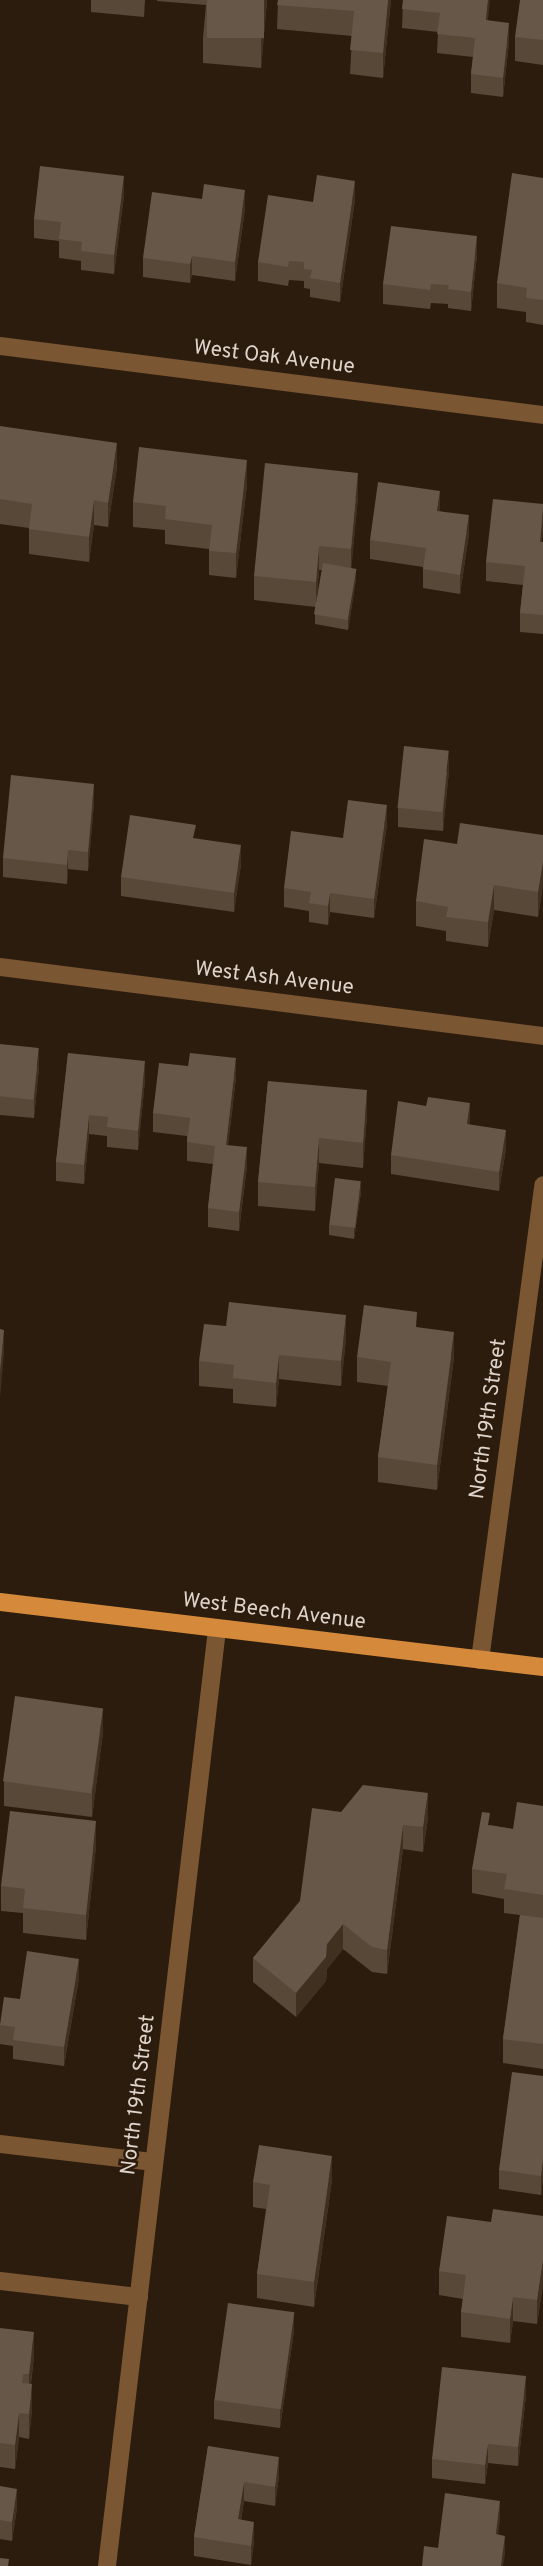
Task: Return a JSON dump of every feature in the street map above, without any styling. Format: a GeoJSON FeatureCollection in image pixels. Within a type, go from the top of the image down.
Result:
{"type":"FeatureCollection","features":[{"type":"Feature","properties":{"kind":"main road","name":"West Beech Avenue"},"geometry":{"type":"LineString","coordinates":[[0,1602],[543,1667]]}},
{"type":"Feature","properties":{"kind":"street","name":"West Oak Avenue"},"geometry":{"type":"LineString","coordinates":[[0,346],[543,415]]}},
{"type":"Feature","properties":{"kind":"street","name":"West Ash Avenue"},"geometry":{"type":"LineString","coordinates":[[0,967],[543,1036]]}},
{"type":"Feature","properties":{"kind":"street","name":"North 19th Street"},"geometry":{"type":"LineString","coordinates":[[480,1660],[543,1185]]}},
{"type":"Feature","properties":{"kind":"street","name":"North 19th Street"},"geometry":{"type":"LineString","coordinates":[[107,2566],[217,1629]]}},
{"type":"Feature","properties":{"kind":"street"},"geometry":{"type":"LineString","coordinates":[[0,2144],[154,2162]]}},
{"type":"Feature","properties":{"kind":"street"},"geometry":{"type":"LineString","coordinates":[[0,2281],[139,2297]]}},
{"type":"Feature","properties":{"kind":"building"},"geometry":{"type":"Polygon","coordinates":[[[207,0],[264,0],[264,38],[207,38],[207,0]]]}},
{"type":"Feature","properties":{"kind":"building"},"geometry":{"type":"Polygon","coordinates":[[[278,0],[388,0],[383,53],[350,50],[354,11],[277,5],[278,0]]]}},
{"type":"Feature","properties":{"kind":"building"},"geometry":{"type":"Polygon","coordinates":[[[403,0],[488,0],[486,20],[509,23],[503,78],[471,74],[475,38],[437,34],[440,13],[402,9],[403,0]]]}},
{"type":"Feature","properties":{"kind":"building"},"geometry":{"type":"Polygon","coordinates":[[[520,0],[543,0],[543,40],[515,37],[520,0]]]}},
{"type":"Feature","properties":{"kind":"building"},"geometry":{"type":"Polygon","coordinates":[[[40,166],[124,176],[114,255],[81,251],[82,242],[59,239],[61,222],[34,219],[40,166]]]}},
{"type":"Feature","properties":{"kind":"building"},"geometry":{"type":"Polygon","coordinates":[[[512,173],[543,178],[543,300],[526,298],[527,288],[497,283],[512,173]]]}},
{"type":"Feature","properties":{"kind":"building"},"geometry":{"type":"Polygon","coordinates":[[[317,175],[355,181],[340,283],[310,278],[312,270],[304,269],[304,262],[289,261],[288,267],[258,262],[268,195],[313,202],[317,175]]]}},
{"type":"Feature","properties":{"kind":"building"},"geometry":{"type":"Polygon","coordinates":[[[204,184],[245,190],[235,262],[192,256],[190,264],[143,258],[152,192],[202,199],[204,184]]]}},
{"type":"Feature","properties":{"kind":"building"},"geometry":{"type":"Polygon","coordinates":[[[391,226],[477,236],[471,292],[448,289],[449,285],[431,284],[430,290],[383,284],[391,226]]]}},
{"type":"Feature","properties":{"kind":"building"},"geometry":{"type":"Polygon","coordinates":[[[0,426],[117,443],[108,503],[94,500],[89,537],[29,529],[32,504],[0,499],[0,426]]]}},
{"type":"Feature","properties":{"kind":"building"},"geometry":{"type":"Polygon","coordinates":[[[139,447],[247,460],[236,553],[209,551],[212,525],[165,519],[166,506],[133,502],[139,447]]]}},
{"type":"Feature","properties":{"kind":"building"},"geometry":{"type":"Polygon","coordinates":[[[265,463],[358,473],[351,549],[319,546],[316,582],[254,576],[265,463]]]}},
{"type":"Feature","properties":{"kind":"building"},"geometry":{"type":"Polygon","coordinates":[[[378,482],[440,491],[437,511],[469,515],[460,575],[423,569],[426,548],[370,540],[378,482]]]}},
{"type":"Feature","properties":{"kind":"building"},"geometry":{"type":"Polygon","coordinates":[[[493,499],[543,504],[540,542],[543,542],[543,615],[520,613],[525,566],[486,562],[493,499]]]}},
{"type":"Feature","properties":{"kind":"building"},"geometry":{"type":"Polygon","coordinates":[[[323,563],[356,569],[347,620],[314,614],[323,563]]]}},
{"type":"Feature","properties":{"kind":"building"},"geometry":{"type":"Polygon","coordinates":[[[404,746],[449,751],[442,812],[398,808],[404,746]]]}},
{"type":"Feature","properties":{"kind":"building"},"geometry":{"type":"Polygon","coordinates":[[[11,775],[94,784],[88,852],[68,850],[67,865],[3,858],[11,775]]]}},
{"type":"Feature","properties":{"kind":"building"},"geometry":{"type":"Polygon","coordinates":[[[348,800],[387,805],[374,899],[330,893],[328,906],[309,903],[311,892],[284,888],[291,831],[343,838],[348,800]]]}},
{"type":"Feature","properties":{"kind":"building"},"geometry":{"type":"Polygon","coordinates":[[[130,815],[196,825],[193,838],[241,845],[234,893],[121,877],[130,815]]]}},
{"type":"Feature","properties":{"kind":"building"},"geometry":{"type":"Polygon","coordinates":[[[460,823],[543,835],[543,861],[538,892],[494,885],[488,922],[446,917],[448,907],[416,901],[424,839],[457,844],[460,823]]]}},
{"type":"Feature","properties":{"kind":"building"},"geometry":{"type":"Polygon","coordinates":[[[0,1044],[39,1048],[33,1100],[0,1096],[0,1044]]]}},
{"type":"Feature","properties":{"kind":"building"},"geometry":{"type":"Polygon","coordinates":[[[68,1053],[145,1061],[138,1131],[107,1127],[108,1117],[89,1115],[84,1165],[56,1162],[68,1053]]]}},
{"type":"Feature","properties":{"kind":"building"},"geometry":{"type":"Polygon","coordinates":[[[190,1053],[236,1058],[226,1145],[247,1147],[239,1212],[208,1208],[215,1146],[187,1142],[190,1118],[153,1113],[159,1063],[188,1066],[190,1053]]]}},
{"type":"Feature","properties":{"kind":"building"},"geometry":{"type":"Polygon","coordinates":[[[268,1081],[367,1090],[363,1143],[319,1138],[315,1187],[258,1182],[268,1081]]]}},
{"type":"Feature","properties":{"kind":"building"},"geometry":{"type":"Polygon","coordinates":[[[428,1097],[470,1103],[467,1124],[506,1130],[499,1172],[391,1155],[398,1101],[426,1106],[428,1097]]]}},
{"type":"Feature","properties":{"kind":"building"},"geometry":{"type":"Polygon","coordinates":[[[335,1178],[361,1181],[355,1228],[329,1225],[335,1178]]]}},
{"type":"Feature","properties":{"kind":"building"},"geometry":{"type":"Polygon","coordinates":[[[229,1302],[346,1315],[341,1361],[279,1355],[276,1383],[233,1378],[234,1365],[199,1361],[204,1324],[226,1326],[229,1302]]]}},
{"type":"Feature","properties":{"kind":"building"},"geometry":{"type":"Polygon","coordinates":[[[364,1305],[417,1312],[416,1327],[454,1332],[437,1465],[378,1457],[391,1362],[357,1357],[364,1305]]]}},
{"type":"Feature","properties":{"kind":"building"},"geometry":{"type":"Polygon","coordinates":[[[0,1329],[4,1330],[0,1373],[0,1329]]]}},
{"type":"Feature","properties":{"kind":"building"},"geometry":{"type":"Polygon","coordinates":[[[15,1696],[103,1708],[91,1794],[3,1781],[15,1696]]]}},
{"type":"Feature","properties":{"kind":"building"},"geometry":{"type":"Polygon","coordinates":[[[363,1785],[428,1793],[423,1827],[403,1825],[387,1950],[372,1947],[343,1924],[327,1944],[326,1957],[296,1993],[253,1958],[300,1901],[312,1808],[341,1812],[363,1785]]]}},
{"type":"Feature","properties":{"kind":"building"},"geometry":{"type":"Polygon","coordinates":[[[517,1802],[543,1806],[543,1895],[504,1889],[507,1874],[472,1869],[482,1812],[490,1813],[488,1825],[513,1829],[517,1802]]]}},
{"type":"Feature","properties":{"kind":"building"},"geometry":{"type":"Polygon","coordinates":[[[10,1811],[96,1821],[86,1915],[23,1908],[25,1889],[1,1886],[10,1811]]]}},
{"type":"Feature","properties":{"kind":"building"},"geometry":{"type":"Polygon","coordinates":[[[520,1915],[543,1918],[543,2044],[503,2039],[520,1915]]]}},
{"type":"Feature","properties":{"kind":"building"},"geometry":{"type":"Polygon","coordinates":[[[27,1951],[79,1959],[64,2047],[13,2040],[15,2027],[0,2025],[4,1997],[20,1999],[27,1951]]]}},
{"type":"Feature","properties":{"kind":"building"},"geometry":{"type":"Polygon","coordinates":[[[512,2072],[543,2076],[541,2176],[499,2170],[512,2072]]]}},
{"type":"Feature","properties":{"kind":"building"},"geometry":{"type":"Polygon","coordinates":[[[259,2145],[332,2156],[314,2282],[257,2274],[270,2185],[253,2182],[259,2145]]]}},
{"type":"Feature","properties":{"kind":"building"},"geometry":{"type":"Polygon","coordinates":[[[493,2209],[543,2216],[543,2259],[537,2300],[513,2297],[510,2319],[461,2312],[466,2275],[439,2271],[447,2216],[491,2222],[493,2209]]]}},
{"type":"Feature","properties":{"kind":"building"},"geometry":{"type":"Polygon","coordinates":[[[228,2303],[294,2312],[281,2409],[214,2400],[228,2303]]]}},
{"type":"Feature","properties":{"kind":"building"},"geometry":{"type":"Polygon","coordinates":[[[0,2328],[34,2332],[29,2374],[23,2374],[22,2383],[32,2384],[29,2414],[19,2413],[15,2445],[0,2443],[0,2328]]]}},
{"type":"Feature","properties":{"kind":"building"},"geometry":{"type":"Polygon","coordinates":[[[442,2367],[526,2376],[518,2447],[488,2444],[485,2465],[432,2459],[442,2367]]]}},
{"type":"Feature","properties":{"kind":"building"},"geometry":{"type":"Polygon","coordinates":[[[208,2446],[279,2457],[275,2487],[244,2482],[238,2519],[254,2522],[251,2546],[194,2537],[208,2446]]]}},
{"type":"Feature","properties":{"kind":"building"},"geometry":{"type":"Polygon","coordinates":[[[0,2486],[17,2489],[12,2522],[0,2520],[0,2486]]]}},
{"type":"Feature","properties":{"kind":"building"},"geometry":{"type":"Polygon","coordinates":[[[445,2493],[500,2501],[496,2534],[505,2536],[501,2566],[422,2566],[424,2546],[438,2548],[445,2493]]]}},
{"type":"Feature","properties":{"kind":"building"},"geometry":{"type":"Polygon","coordinates":[[[0,2558],[9,2559],[8,2566],[0,2566],[0,2558]]]}}]}
